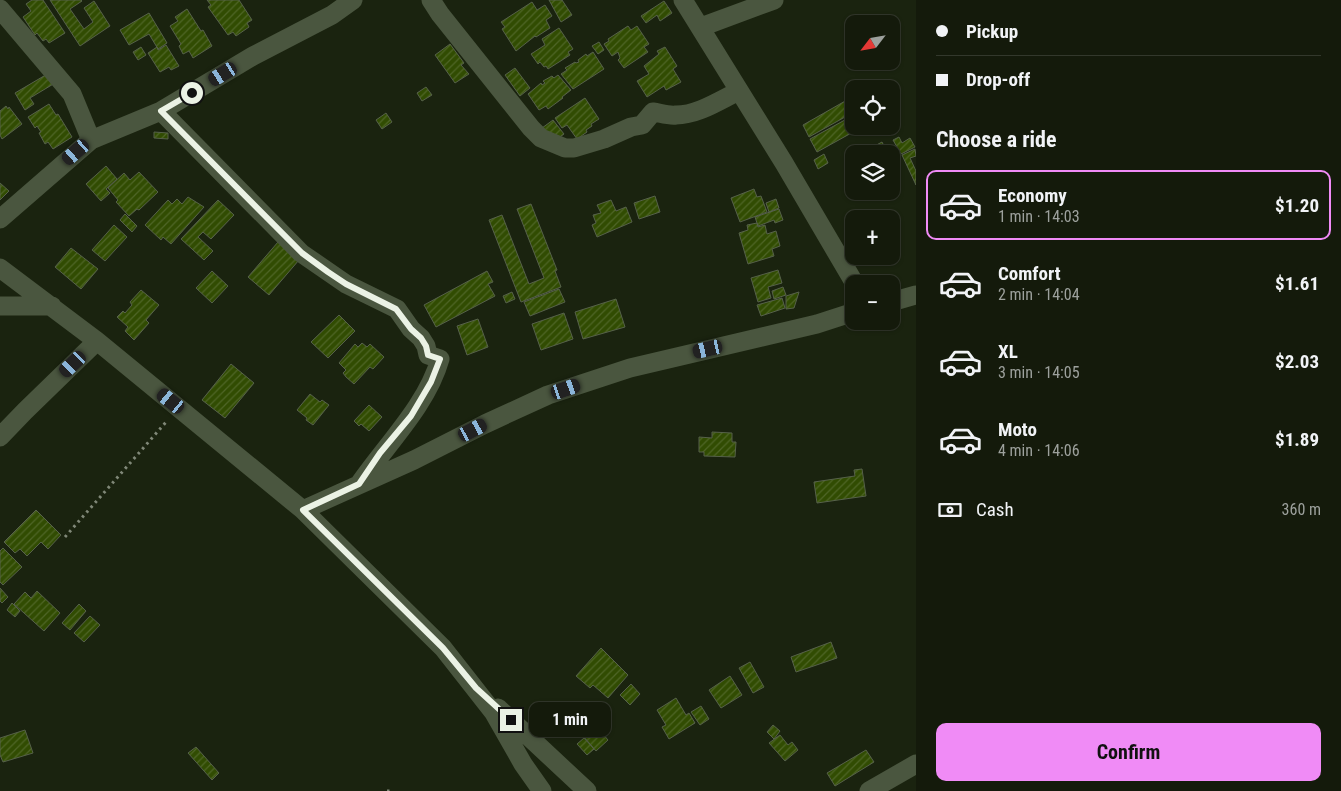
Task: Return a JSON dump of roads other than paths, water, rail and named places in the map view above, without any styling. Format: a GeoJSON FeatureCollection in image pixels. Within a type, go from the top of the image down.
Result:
{"type":"FeatureCollection","features":[{"type":"Feature","properties":{"kind":"street"},"geometry":{"type":"LineString","coordinates":[[0,218],[91,140],[161,111],[253,56],[332,14],[353,0]]}},
{"type":"Feature","properties":{"kind":"street"},"geometry":{"type":"LineString","coordinates":[[431,0],[440,14],[531,128],[541,138],[565,148],[574,148],[604,140],[631,127],[642,125],[653,112],[675,116],[684,114],[706,107],[739,91]]}},
{"type":"Feature","properties":{"kind":"street"},"geometry":{"type":"LineString","coordinates":[[683,0],[850,275]]}},
{"type":"Feature","properties":{"kind":"street"},"geometry":{"type":"LineString","coordinates":[[701,27],[774,0]]}},
{"type":"Feature","properties":{"kind":"street"},"geometry":{"type":"LineString","coordinates":[[0,9],[72,94],[91,140]]}},
{"type":"Feature","properties":{"kind":"street"},"geometry":{"type":"LineString","coordinates":[[161,111],[302,253],[346,284],[396,309],[411,329],[421,338],[426,346],[428,355],[440,359],[431,382],[411,416],[380,453],[359,484]]}},
{"type":"Feature","properties":{"kind":"street"},"geometry":{"type":"LineString","coordinates":[[0,268],[97,340],[303,510],[443,648],[494,713],[523,764],[542,791]]}},
{"type":"Feature","properties":{"kind":"street"},"geometry":{"type":"LineString","coordinates":[[900,299],[916,295]]}},
{"type":"Feature","properties":{"kind":"street"},"geometry":{"type":"LineString","coordinates":[[0,306],[52,306]]}},
{"type":"Feature","properties":{"kind":"street"},"geometry":{"type":"LineString","coordinates":[[303,510],[422,456],[548,395],[630,368],[816,324],[845,315]]}},
{"type":"Feature","properties":{"kind":"street"},"geometry":{"type":"LineString","coordinates":[[0,437],[97,340]]}},
{"type":"Feature","properties":{"kind":"street"},"geometry":{"type":"LineString","coordinates":[[476,688],[587,791]]}},
{"type":"Feature","properties":{"kind":"street"},"geometry":{"type":"LineString","coordinates":[[869,791],[916,764]]}}]}
